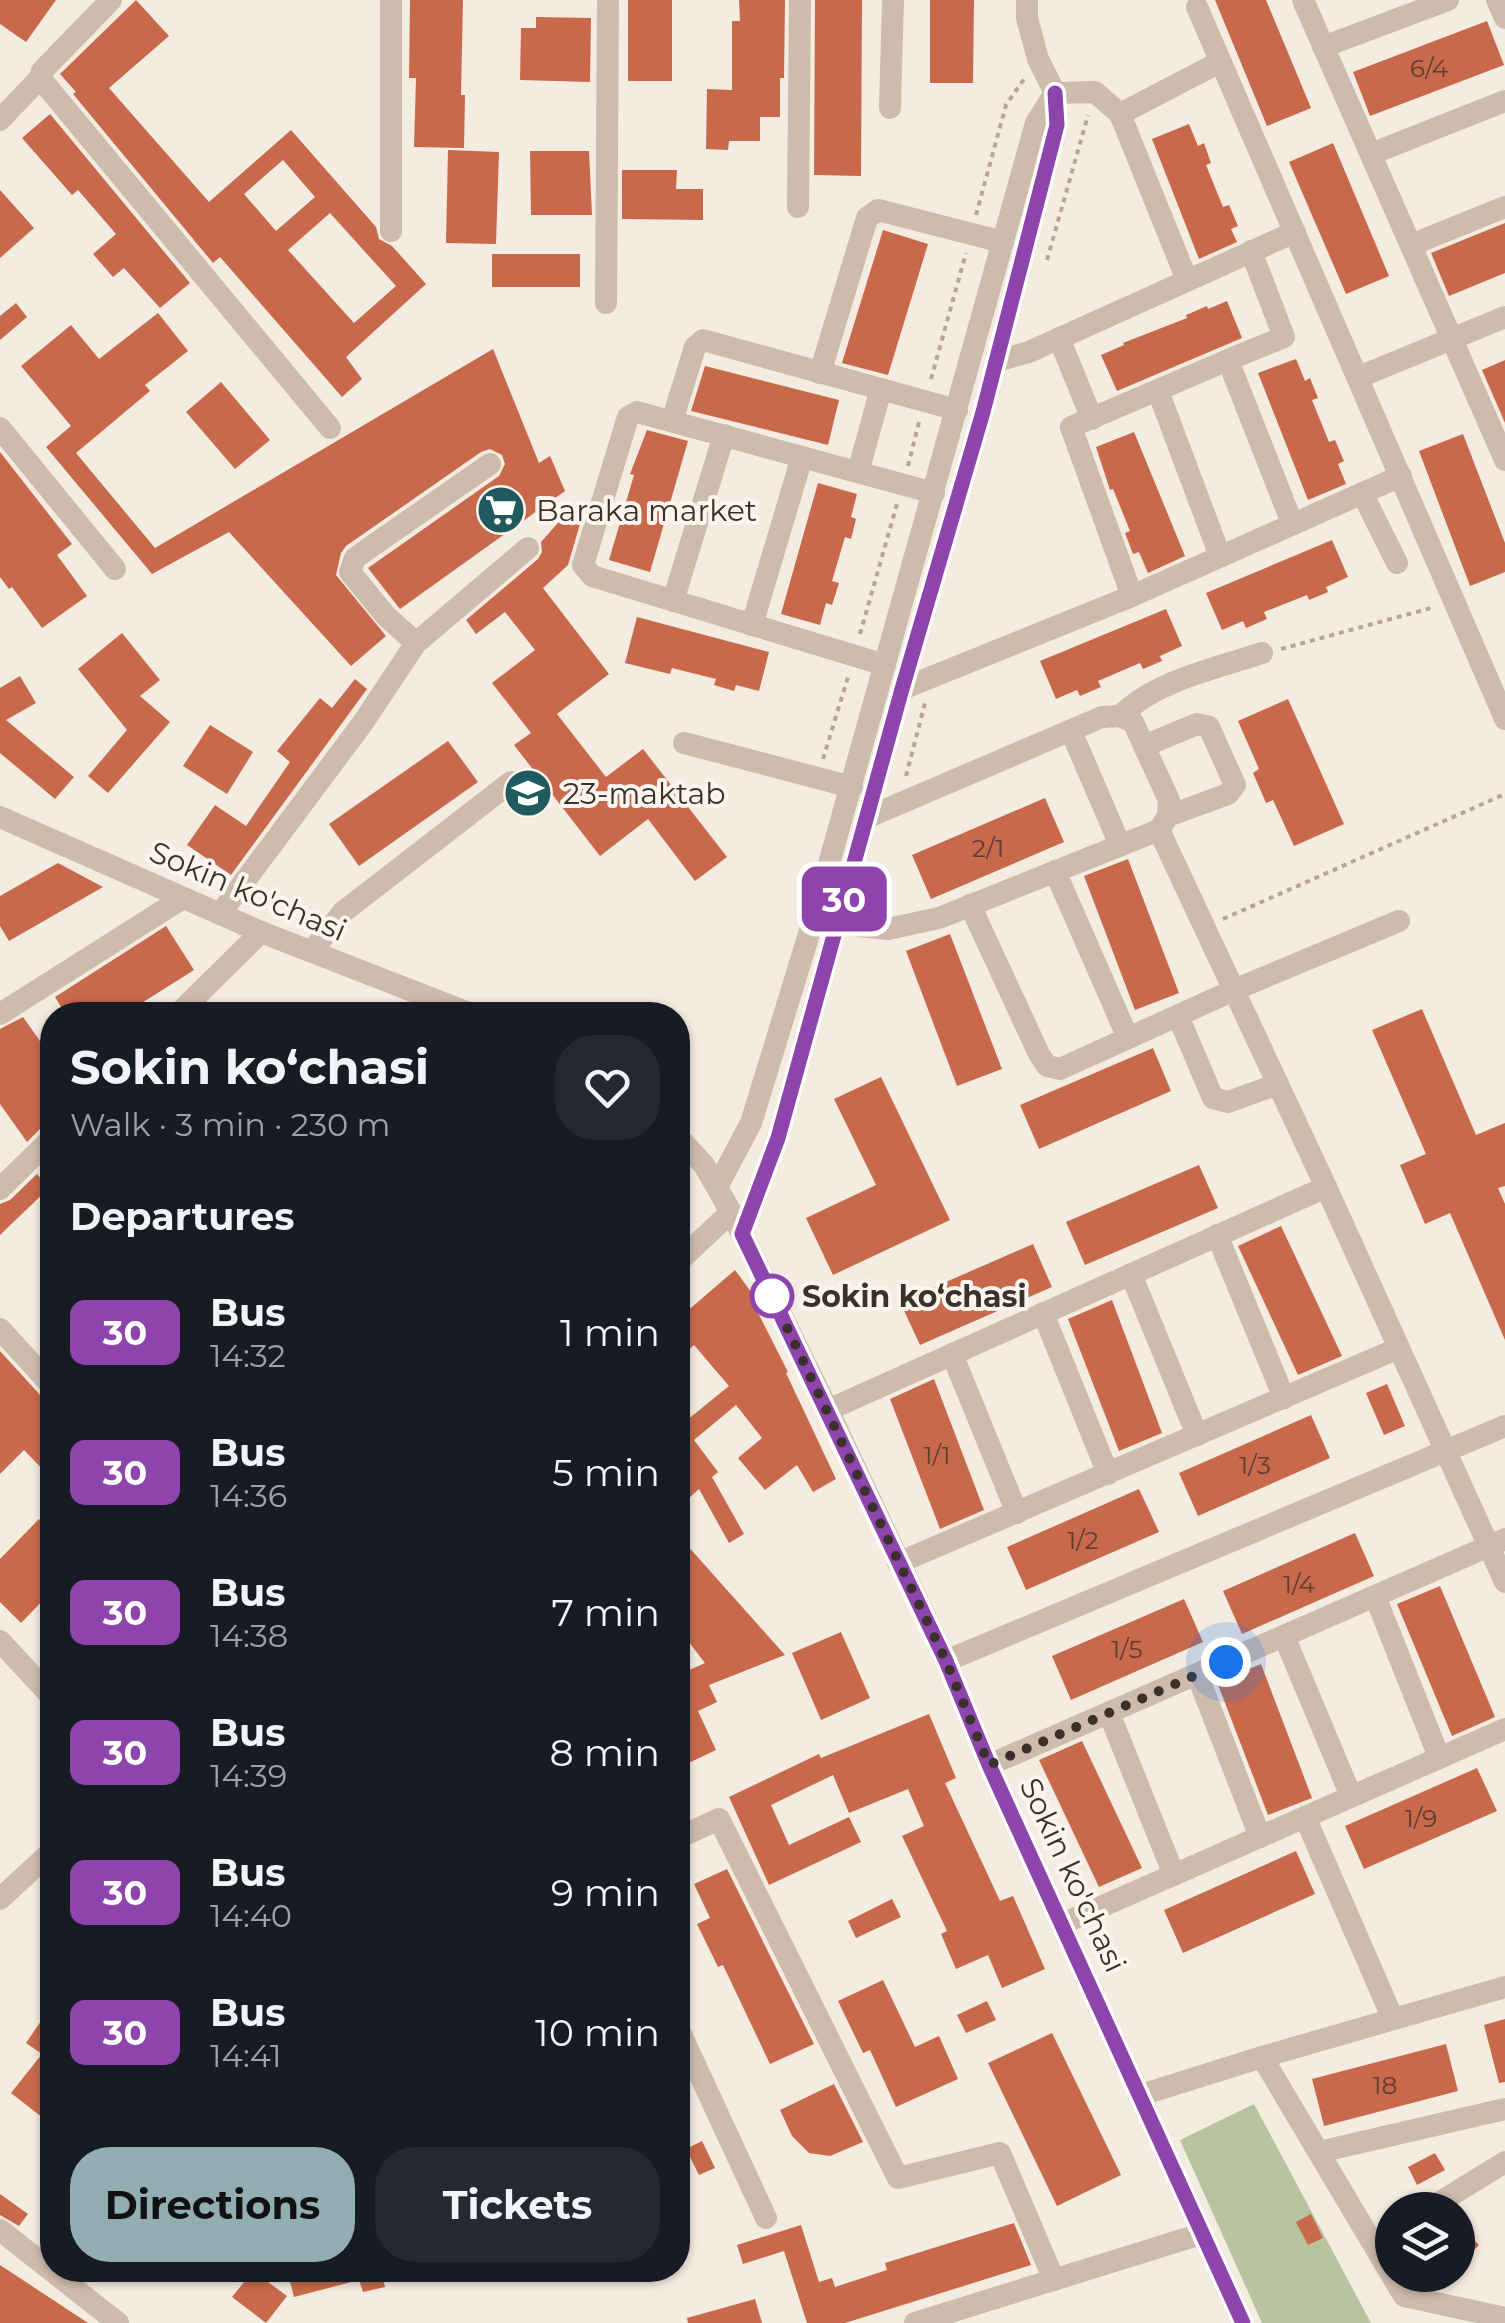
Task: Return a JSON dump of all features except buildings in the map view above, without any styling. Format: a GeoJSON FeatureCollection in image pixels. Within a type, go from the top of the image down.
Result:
{"type":"FeatureCollection","features":[{"type":"Feature","properties":{"kind":"street"},"geometry":{"type":"LineString","coordinates":[[0,120],[110,0]]}},
{"type":"Feature","properties":{"kind":"street"},"geometry":{"type":"LineString","coordinates":[[391,0],[391,231]]}},
{"type":"Feature","properties":{"kind":"street"},"geometry":{"type":"LineString","coordinates":[[606,303],[608,0]]}},
{"type":"Feature","properties":{"kind":"street"},"geometry":{"type":"LineString","coordinates":[[798,208],[800,0]]}},
{"type":"Feature","properties":{"kind":"street"},"geometry":{"type":"LineString","coordinates":[[890,108],[893,0]]}},
{"type":"Feature","properties":{"kind":"street"},"geometry":{"type":"LineString","coordinates":[[742,1234],[778,1138],[997,362],[1057,125],[1055,93],[1038,58],[1027,18],[1027,0]]}},
{"type":"Feature","properties":{"kind":"street"},"geometry":{"type":"LineString","coordinates":[[1303,0],[1452,339],[1500,435],[1505,460]]}},
{"type":"Feature","properties":{"kind":"street"},"geometry":{"type":"LineString","coordinates":[[1324,47],[1448,0]]}},
{"type":"Feature","properties":{"kind":"street"},"geometry":{"type":"LineString","coordinates":[[1497,0],[1505,18]]}},
{"type":"Feature","properties":{"kind":"street"},"geometry":{"type":"LineString","coordinates":[[1197,7],[1505,720]]}},
{"type":"Feature","properties":{"kind":"street"},"geometry":{"type":"LineString","coordinates":[[1120,114],[1220,62]]}},
{"type":"Feature","properties":{"kind":"street"},"geometry":{"type":"LineString","coordinates":[[40,78],[330,428]]}},
{"type":"Feature","properties":{"kind":"street"},"geometry":{"type":"LineString","coordinates":[[1055,93],[1095,92],[1120,114],[1187,280]]}},
{"type":"Feature","properties":{"kind":"street"},"geometry":{"type":"LineString","coordinates":[[716,1187],[751,1123],[852,787],[1036,123],[1055,93]]}},
{"type":"Feature","properties":{"kind":"street"},"geometry":{"type":"LineString","coordinates":[[1371,154],[1505,101]]}},
{"type":"Feature","properties":{"kind":"street"},"geometry":{"type":"LineString","coordinates":[[1411,245],[1505,207]]}},
{"type":"Feature","properties":{"kind":"street"},"geometry":{"type":"LineString","coordinates":[[820,372],[867,218],[878,210],[1004,242]]}},
{"type":"Feature","properties":{"kind":"street"},"geometry":{"type":"LineString","coordinates":[[997,362],[1294,232]]}},
{"type":"Feature","properties":{"kind":"street"},"geometry":{"type":"LineString","coordinates":[[1132,596],[1071,428],[1284,337],[1251,251]]}},
{"type":"Feature","properties":{"kind":"street"},"geometry":{"type":"LineString","coordinates":[[1359,377],[1505,318]]}},
{"type":"Feature","properties":{"kind":"street"},"geometry":{"type":"LineString","coordinates":[[1059,338],[1092,418]]}},
{"type":"Feature","properties":{"kind":"street"},"geometry":{"type":"LineString","coordinates":[[672,421],[695,347],[703,340],[957,410]]}},
{"type":"Feature","properties":{"kind":"street"},"geometry":{"type":"LineString","coordinates":[[1228,360],[1292,523]]}},
{"type":"Feature","properties":{"kind":"street"},"geometry":{"type":"LineString","coordinates":[[858,472],[881,389]]}},
{"type":"Feature","properties":{"kind":"street"},"geometry":{"type":"LineString","coordinates":[[1158,390],[1220,556]]}},
{"type":"Feature","properties":{"kind":"street"},"geometry":{"type":"LineString","coordinates":[[885,666],[592,576],[583,565],[628,417],[637,412],[934,493]]}},
{"type":"Feature","properties":{"kind":"street"},"geometry":{"type":"LineString","coordinates":[[0,428],[115,568]]}},
{"type":"Feature","properties":{"kind":"street"},"geometry":{"type":"LineString","coordinates":[[673,600],[724,435]]}},
{"type":"Feature","properties":{"kind":"street"},"geometry":{"type":"LineString","coordinates":[[752,624],[802,456]]}},
{"type":"Feature","properties":{"kind":"street"},"geometry":{"type":"LineString","coordinates":[[416,643],[386,616],[350,572],[355,558],[490,464]]}},
{"type":"Feature","properties":{"kind":"street"},"geometry":{"type":"LineString","coordinates":[[902,689],[1132,596],[1401,476]]}},
{"type":"Feature","properties":{"kind":"street"},"geometry":{"type":"LineString","coordinates":[[1362,493],[1397,564]]}},
{"type":"Feature","properties":{"kind":"street"},"geometry":{"type":"LineString","coordinates":[[220,914],[362,724],[416,643],[528,548]]}},
{"type":"Feature","properties":{"kind":"street"},"geometry":{"type":"LineString","coordinates":[[1120,716],[1138,699],[1185,678],[1262,653]]}},
{"type":"Feature","properties":{"kind":"street"},"geometry":{"type":"LineString","coordinates":[[866,818],[1102,717],[1120,716],[1133,722],[1169,800],[1163,823],[1205,927],[1445,1451],[1497,1543],[1505,1582]]}},
{"type":"Feature","properties":{"kind":"street"},"geometry":{"type":"LineString","coordinates":[[837,924],[888,929],[939,918],[1120,845],[1228,794],[1235,785],[1209,727],[1197,724],[1144,746]]}},
{"type":"Feature","properties":{"kind":"street"},"geometry":{"type":"LineString","coordinates":[[1071,731],[1120,845]]}},
{"type":"Feature","properties":{"kind":"street"},"geometry":{"type":"LineString","coordinates":[[684,743],[852,787]]}},
{"type":"Feature","properties":{"kind":"street"},"geometry":{"type":"LineString","coordinates":[[312,952],[343,912],[512,782]]}},
{"type":"Feature","properties":{"kind":"street","name":"Sokin ko'chasi"},"geometry":{"type":"LineString","coordinates":[[0,818],[261,932],[441,1002]]}},
{"type":"Feature","properties":{"kind":"street"},"geometry":{"type":"LineString","coordinates":[[1054,872],[1128,1038]]}},
{"type":"Feature","properties":{"kind":"street"},"geometry":{"type":"LineString","coordinates":[[0,1014],[183,898]]}},
{"type":"Feature","properties":{"kind":"street"},"geometry":{"type":"LineString","coordinates":[[970,906],[1039,1054],[1048,1066],[1060,1068],[1399,921]]}},
{"type":"Feature","properties":{"kind":"street"},"geometry":{"type":"LineString","coordinates":[[190,1002],[261,932]]}},
{"type":"Feature","properties":{"kind":"street"},"geometry":{"type":"LineString","coordinates":[[1178,1016],[1213,1098],[1228,1102],[1278,1084]]}},
{"type":"Feature","properties":{"kind":"street"},"geometry":{"type":"LineString","coordinates":[[0,1189],[40,1150]]}},
{"type":"Feature","properties":{"kind":"street","name":"Sokin ko'chasi"},"geometry":{"type":"LineString","coordinates":[[690,1150],[704,1165],[731,1212],[828,1410],[946,1661],[989,1765],[1244,2323]]}},
{"type":"Feature","properties":{"kind":"street"},"geometry":{"type":"LineString","coordinates":[[828,1410],[1326,1186]]}},
{"type":"Feature","properties":{"kind":"street"},"geometry":{"type":"LineString","coordinates":[[690,1251],[731,1212]]}},
{"type":"Feature","properties":{"kind":"street"},"geometry":{"type":"LineString","coordinates":[[1217,1235],[1284,1398]]}},
{"type":"Feature","properties":{"kind":"street"},"geometry":{"type":"LineString","coordinates":[[1131,1274],[1198,1435]]}},
{"type":"Feature","properties":{"kind":"street"},"geometry":{"type":"LineString","coordinates":[[1043,1313],[1108,1474]]}},
{"type":"Feature","properties":{"kind":"street"},"geometry":{"type":"LineString","coordinates":[[0,1329],[40,1373]]}},
{"type":"Feature","properties":{"kind":"street"},"geometry":{"type":"LineString","coordinates":[[898,1563],[1399,1348]]}},
{"type":"Feature","properties":{"kind":"street"},"geometry":{"type":"LineString","coordinates":[[952,1354],[1017,1513]]}},
{"type":"Feature","properties":{"kind":"street"},"geometry":{"type":"LineString","coordinates":[[946,1661],[1505,1426]]}},
{"type":"Feature","properties":{"kind":"street"},"geometry":{"type":"LineString","coordinates":[[989,1765],[1497,1543]]}},
{"type":"Feature","properties":{"kind":"street"},"geometry":{"type":"LineString","coordinates":[[1375,1596],[1439,1757]]}},
{"type":"Feature","properties":{"kind":"street"},"geometry":{"type":"LineString","coordinates":[[1284,1636],[1351,1796]]}},
{"type":"Feature","properties":{"kind":"street"},"geometry":{"type":"LineString","coordinates":[[0,1641],[40,1684]]}},
{"type":"Feature","properties":{"kind":"street"},"geometry":{"type":"LineString","coordinates":[[1197,1674],[1260,1836]]}},
{"type":"Feature","properties":{"kind":"street"},"geometry":{"type":"LineString","coordinates":[[1109,1713],[1174,1874]]}},
{"type":"Feature","properties":{"kind":"street"},"geometry":{"type":"LineString","coordinates":[[1062,1924],[1505,1729]]}},
{"type":"Feature","properties":{"kind":"street"},"geometry":{"type":"LineString","coordinates":[[1304,1817],[1394,2019]]}},
{"type":"Feature","properties":{"kind":"street"},"geometry":{"type":"LineString","coordinates":[[690,1832],[718,1818],[898,2178],[1000,2153],[1054,2280]]}},
{"type":"Feature","properties":{"kind":"street"},"geometry":{"type":"LineString","coordinates":[[0,1898],[40,1862]]}},
{"type":"Feature","properties":{"kind":"street"},"geometry":{"type":"LineString","coordinates":[[1141,2095],[1505,1987]]}},
{"type":"Feature","properties":{"kind":"street"},"geometry":{"type":"LineString","coordinates":[[690,2054],[766,2218]]}},
{"type":"Feature","properties":{"kind":"street"},"geometry":{"type":"LineString","coordinates":[[1262,2056],[1319,2152],[1375,2227]]}},
{"type":"Feature","properties":{"kind":"street"},"geometry":{"type":"LineString","coordinates":[[1319,2152],[1505,2109]]}},
{"type":"Feature","properties":{"kind":"street"},"geometry":{"type":"LineString","coordinates":[[1456,2192],[1505,2162]]}},
{"type":"Feature","properties":{"kind":"street"},"geometry":{"type":"LineString","coordinates":[[0,2230],[40,2262]]}},
{"type":"Feature","properties":{"kind":"street"},"geometry":{"type":"LineString","coordinates":[[915,2323],[1201,2234]]}},
{"type":"Feature","properties":{"kind":"street"},"geometry":{"type":"LineString","coordinates":[[66,2282],[118,2323]]}},
{"type":"Feature","properties":{"kind":"street"},"geometry":{"type":"LineString","coordinates":[[1403,2292],[1404,2296],[1505,2318]]}},
{"type":"Feature","properties":{"kind":"path"},"geometry":{"type":"LineString","coordinates":[[1262,653],[1454,600]]}},
{"type":"Feature","properties":{"kind":"path"},"geometry":{"type":"LineString","coordinates":[[1205,927],[1505,794]]}},
{"type":"Feature","properties":{"kind":"green space"},"geometry":{"type":"Polygon","coordinates":[[[1254,2104],[1371,2323],[1262,2323],[1180,2140],[1254,2104]]]}},
{"type":"Feature","properties":{"kind":"bus line","name":"30"},"geometry":{"type":"LineString","coordinates":[[1055,93],[1057,125],[983,412],[778,1138],[742,1234],[946,1661],[989,1765],[1243,2323]]}},
{"type":"Feature","properties":{"kind":"place","name":"Baraka market"},"geometry":{"type":"Point","coordinates":[501,510]}},
{"type":"Feature","properties":{"kind":"place","name":"23-maktab"},"geometry":{"type":"Point","coordinates":[528,793]}},
{"type":"Feature","properties":{"kind":"place","name":"Sokin koʻchasi"},"geometry":{"type":"Point","coordinates":[772,1296]}},
{"type":"Feature","properties":{"kind":"route"},"geometry":{"type":"LineString","coordinates":[[772,1296],[946,1661],[989,1765],[1226,1662]]}}]}
